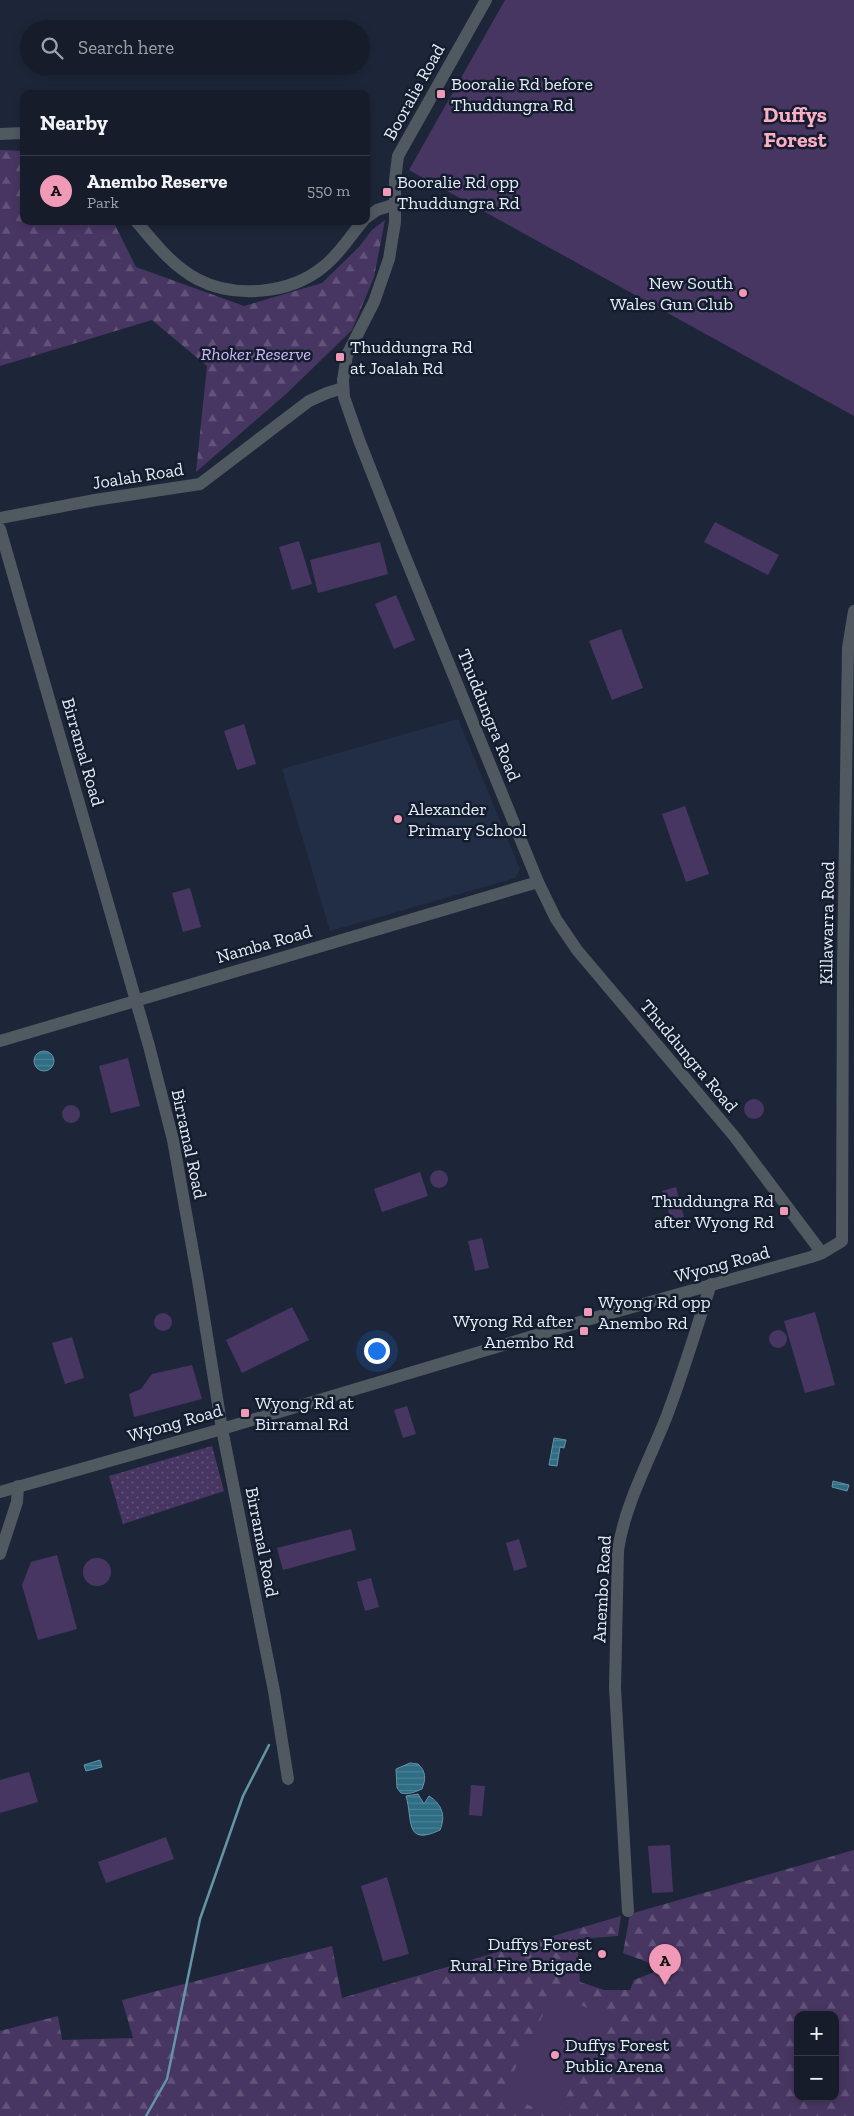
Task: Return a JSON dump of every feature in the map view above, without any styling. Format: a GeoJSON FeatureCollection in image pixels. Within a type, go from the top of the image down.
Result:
{"type":"FeatureCollection","features":[{"type":"Feature","properties":{"kind":"street","name":"Booralie Road"},"geometry":{"type":"LineString","coordinates":[[396,204],[396,170],[402,147],[486,0]]}},
{"type":"Feature","properties":{"kind":"street"},"geometry":{"type":"LineString","coordinates":[[0,134],[20,133]]}},
{"type":"Feature","properties":{"kind":"street"},"geometry":{"type":"LineString","coordinates":[[370,215],[377,210],[396,204]]}},
{"type":"Feature","properties":{"kind":"street","name":"Thuddungra Road"},"geometry":{"type":"LineString","coordinates":[[396,204],[394,233],[388,265],[374,302],[347,355],[343,388],[359,440],[538,882],[556,919],[577,950],[734,1136],[822,1254]]}},
{"type":"Feature","properties":{"kind":"street"},"geometry":{"type":"LineString","coordinates":[[139,225],[161,251],[197,279],[228,289],[252,291],[282,288],[309,277],[332,259],[361,225]]}},
{"type":"Feature","properties":{"kind":"street","name":"Joalah Road"},"geometry":{"type":"LineString","coordinates":[[0,518],[111,497],[200,484],[309,401],[343,388]]}},
{"type":"Feature","properties":{"kind":"street","name":"Birramal Road"},"geometry":{"type":"LineString","coordinates":[[0,528],[149,1046],[173,1140],[222,1428],[274,1691],[288,1779]]}},
{"type":"Feature","properties":{"kind":"street","name":"Killawarra Road"},"geometry":{"type":"LineString","coordinates":[[842,1236],[843,968],[848,648],[854,611]]}},
{"type":"Feature","properties":{"kind":"street","name":"Namba Road"},"geometry":{"type":"LineString","coordinates":[[0,1041],[538,882]]}},
{"type":"Feature","properties":{"kind":"street","name":"Wyong Road"},"geometry":{"type":"LineString","coordinates":[[0,1492],[711,1284],[822,1254],[842,1241],[842,1236]]}},
{"type":"Feature","properties":{"kind":"street","name":"Anembo Road"},"geometry":{"type":"LineString","coordinates":[[628,1911],[615,1688],[618,1550],[627,1512],[669,1410],[711,1284]]}},
{"type":"Feature","properties":{"kind":"street"},"geometry":{"type":"LineString","coordinates":[[0,1554],[17,1502],[18,1486]]}},
{"type":"Feature","properties":{"kind":"shaded area","name":"Alexander Primary School"},"geometry":{"type":"Polygon","coordinates":[[[458,719],[520,869],[515,878],[330,931],[282,769],[458,719]]]}},
{"type":"Feature","properties":{"kind":"shaded area"},"geometry":{"type":"Polygon","coordinates":[[[44,1051],[51,1054],[54,1061],[51,1068],[44,1071],[37,1068],[34,1061],[37,1054],[44,1051]]]}},
{"type":"Feature","properties":{"kind":"shaded area"},"geometry":{"type":"Polygon","coordinates":[[[554,1438],[566,1440],[564,1448],[560,1447],[557,1466],[549,1465],[554,1438]]]}},
{"type":"Feature","properties":{"kind":"shaded area"},"geometry":{"type":"Polygon","coordinates":[[[833,1481],[849,1485],[847,1491],[832,1487],[833,1481]]]}},
{"type":"Feature","properties":{"kind":"shaded area"},"geometry":{"type":"Polygon","coordinates":[[[100,1760],[102,1767],[86,1771],[84,1765],[100,1760]]]}},
{"type":"Feature","properties":{"kind":"shaded area"},"geometry":{"type":"Polygon","coordinates":[[[410,1763],[418,1764],[423,1769],[425,1779],[422,1789],[406,1794],[401,1793],[397,1788],[396,1769],[410,1763]]]}},
{"type":"Feature","properties":{"kind":"shaded area"},"geometry":{"type":"Polygon","coordinates":[[[418,1794],[424,1804],[429,1796],[440,1807],[443,1820],[440,1830],[420,1835],[415,1833],[410,1821],[406,1796],[418,1794]]]}},
{"type":"Feature","properties":{"kind":"green space","name":"New South Wales Gun Club"},"geometry":{"type":"Polygon","coordinates":[[[505,0],[854,0],[854,416],[409,170],[505,0]]]}},
{"type":"Feature","properties":{"kind":"green space","name":"Rhoker Reserve"},"geometry":{"type":"Polygon","coordinates":[[[0,150],[20,151],[20,225],[115,225],[136,267],[244,306],[322,283],[359,247],[372,230],[385,220],[374,277],[352,330],[286,394],[196,472],[207,366],[152,320],[0,366],[0,150]]]}},
{"type":"Feature","properties":{"kind":"green space"},"geometry":{"type":"Polygon","coordinates":[[[715,522],[779,555],[768,575],[704,542],[715,522]]]}},
{"type":"Feature","properties":{"kind":"green space"},"geometry":{"type":"Polygon","coordinates":[[[299,541],[312,584],[292,590],[279,547],[299,541]]]}},
{"type":"Feature","properties":{"kind":"green space"},"geometry":{"type":"Polygon","coordinates":[[[380,542],[388,574],[318,593],[310,560],[380,542]]]}},
{"type":"Feature","properties":{"kind":"green space"},"geometry":{"type":"Polygon","coordinates":[[[396,595],[415,640],[394,649],[375,604],[396,595]]]}},
{"type":"Feature","properties":{"kind":"green space"},"geometry":{"type":"Polygon","coordinates":[[[621,629],[643,688],[612,700],[589,641],[621,629]]]}},
{"type":"Feature","properties":{"kind":"green space"},"geometry":{"type":"Polygon","coordinates":[[[244,724],[256,764],[237,770],[224,731],[244,724]]]}},
{"type":"Feature","properties":{"kind":"green space"},"geometry":{"type":"Polygon","coordinates":[[[685,806],[709,874],[686,882],[662,814],[685,806]]]}},
{"type":"Feature","properties":{"kind":"green space"},"geometry":{"type":"Polygon","coordinates":[[[190,888],[201,927],[183,932],[172,893],[190,888]]]}},
{"type":"Feature","properties":{"kind":"green space"},"geometry":{"type":"Polygon","coordinates":[[[128,1058],[140,1106],[111,1113],[99,1066],[128,1058]]]}},
{"type":"Feature","properties":{"kind":"green space"},"geometry":{"type":"Polygon","coordinates":[[[754,1099],[761,1102],[764,1109],[761,1116],[754,1119],[747,1116],[744,1109],[747,1102],[754,1099]]]}},
{"type":"Feature","properties":{"kind":"green space"},"geometry":{"type":"Polygon","coordinates":[[[67,1105],[75,1105],[80,1110],[78,1121],[67,1123],[62,1118],[62,1110],[67,1105]]]}},
{"type":"Feature","properties":{"kind":"green space"},"geometry":{"type":"Polygon","coordinates":[[[439,1170],[445,1173],[448,1179],[445,1185],[439,1188],[433,1185],[430,1179],[433,1173],[439,1170]]]}},
{"type":"Feature","properties":{"kind":"green space"},"geometry":{"type":"Polygon","coordinates":[[[420,1172],[428,1196],[382,1212],[374,1189],[420,1172]]]}},
{"type":"Feature","properties":{"kind":"green space"},"geometry":{"type":"Polygon","coordinates":[[[676,1187],[684,1217],[671,1220],[662,1191],[676,1187]]]}},
{"type":"Feature","properties":{"kind":"green space"},"geometry":{"type":"Polygon","coordinates":[[[482,1238],[489,1268],[475,1271],[468,1241],[482,1238]]]}},
{"type":"Feature","properties":{"kind":"green space"},"geometry":{"type":"Polygon","coordinates":[[[292,1307],[309,1340],[242,1373],[226,1340],[292,1307]]]}},
{"type":"Feature","properties":{"kind":"green space"},"geometry":{"type":"Polygon","coordinates":[[[815,1312],[835,1385],[805,1393],[784,1321],[815,1312]]]}},
{"type":"Feature","properties":{"kind":"green space"},"geometry":{"type":"Polygon","coordinates":[[[163,1313],[169,1316],[172,1322],[169,1328],[163,1331],[157,1328],[154,1322],[157,1316],[163,1313]]]}},
{"type":"Feature","properties":{"kind":"green space"},"geometry":{"type":"Polygon","coordinates":[[[778,1330],[784,1333],[787,1339],[784,1345],[778,1348],[772,1345],[769,1339],[772,1333],[778,1330]]]}},
{"type":"Feature","properties":{"kind":"green space"},"geometry":{"type":"Polygon","coordinates":[[[72,1337],[84,1378],[65,1384],[52,1343],[72,1337]]]}},
{"type":"Feature","properties":{"kind":"green space"},"geometry":{"type":"Polygon","coordinates":[[[192,1365],[202,1399],[134,1417],[129,1394],[141,1389],[152,1374],[192,1365]]]}},
{"type":"Feature","properties":{"kind":"green space"},"geometry":{"type":"Polygon","coordinates":[[[407,1406],[416,1434],[403,1438],[394,1410],[407,1406]]]}},
{"type":"Feature","properties":{"kind":"green space"},"geometry":{"type":"Polygon","coordinates":[[[212,1446],[224,1491],[123,1524],[109,1476],[212,1446]]]}},
{"type":"Feature","properties":{"kind":"green space"},"geometry":{"type":"Polygon","coordinates":[[[351,1529],[356,1550],[283,1570],[277,1548],[351,1529]]]}},
{"type":"Feature","properties":{"kind":"green space"},"geometry":{"type":"Polygon","coordinates":[[[519,1539],[527,1567],[514,1571],[506,1543],[519,1539]]]}},
{"type":"Feature","properties":{"kind":"green space"},"geometry":{"type":"Polygon","coordinates":[[[57,1555],[77,1629],[38,1640],[22,1585],[31,1562],[57,1555]]]}},
{"type":"Feature","properties":{"kind":"green space"},"geometry":{"type":"Polygon","coordinates":[[[97,1558],[107,1562],[111,1572],[107,1582],[97,1586],[87,1582],[83,1572],[87,1562],[97,1558]]]}},
{"type":"Feature","properties":{"kind":"green space"},"geometry":{"type":"Polygon","coordinates":[[[371,1578],[379,1607],[365,1611],[357,1582],[371,1578]]]}},
{"type":"Feature","properties":{"kind":"green space"},"geometry":{"type":"Polygon","coordinates":[[[29,1772],[38,1802],[0,1813],[0,1780],[29,1772]]]}},
{"type":"Feature","properties":{"kind":"green space"},"geometry":{"type":"Polygon","coordinates":[[[471,1785],[485,1786],[482,1816],[469,1815],[471,1785]]]}},
{"type":"Feature","properties":{"kind":"green space"},"geometry":{"type":"Polygon","coordinates":[[[166,1837],[174,1859],[106,1883],[98,1862],[166,1837]]]}},
{"type":"Feature","properties":{"kind":"green space"},"geometry":{"type":"Polygon","coordinates":[[[670,1845],[673,1892],[652,1893],[648,1846],[670,1845]]]}},
{"type":"Feature","properties":{"kind":"green space"},"geometry":{"type":"Polygon","coordinates":[[[854,1850],[854,2116],[0,2116],[0,2031],[58,2016],[62,2040],[133,2038],[122,2000],[332,1946],[342,1998],[621,1916],[618,1936],[577,1939],[580,1982],[604,1990],[630,1990],[634,1980],[657,1971],[655,1965],[623,1953],[630,1914],[854,1850]]]}},
{"type":"Feature","properties":{"kind":"green space"},"geometry":{"type":"Polygon","coordinates":[[[387,1877],[409,1954],[383,1961],[361,1886],[387,1877]]]}},
{"type":"Feature","properties":{"kind":"green space","name":"Duffys Forest Public Arena"},"geometry":{"type":"Polygon","coordinates":[[[555,1992],[607,2018],[556,2116],[550,2116],[503,2092],[555,1992]]]}},
{"type":"Feature","properties":{"kind":"waterway"},"geometry":{"type":"LineString","coordinates":[[146,2116],[167,2079],[200,1919],[243,1796],[269,1745]]}},
{"type":"Feature","properties":{"kind":"place","name":"Booralie Rd before Thuddungra Rd"},"geometry":{"type":"Point","coordinates":[441,94]}},
{"type":"Feature","properties":{"kind":"place","name":"Booralie Rd opp Thuddungra Rd"},"geometry":{"type":"Point","coordinates":[387,192]}},
{"type":"Feature","properties":{"kind":"place","name":"New South Wales Gun Club"},"geometry":{"type":"Point","coordinates":[743,293]}},
{"type":"Feature","properties":{"kind":"place","name":"Thuddungra Rd at Joalah Rd"},"geometry":{"type":"Point","coordinates":[340,357]}},
{"type":"Feature","properties":{"kind":"place","name":"Alexander Primary School"},"geometry":{"type":"Point","coordinates":[398,819]}},
{"type":"Feature","properties":{"kind":"place","name":"Thuddungra Rd after Wyong Rd"},"geometry":{"type":"Point","coordinates":[784,1211]}},
{"type":"Feature","properties":{"kind":"place","name":"Wyong Rd opp Anembo Rd"},"geometry":{"type":"Point","coordinates":[588,1312]}},
{"type":"Feature","properties":{"kind":"place","name":"Wyong Rd after Anembo Rd"},"geometry":{"type":"Point","coordinates":[584,1331]}},
{"type":"Feature","properties":{"kind":"place","name":"Wyong Rd at Birramal Rd"},"geometry":{"type":"Point","coordinates":[245,1413]}},
{"type":"Feature","properties":{"kind":"place","name":"Duffys Forest Rural Fire Brigade"},"geometry":{"type":"Point","coordinates":[602,1954]}},
{"type":"Feature","properties":{"kind":"place","name":"Anembo Reserve"},"geometry":{"type":"Point","coordinates":[665,1985]}},
{"type":"Feature","properties":{"kind":"place","name":"Duffys Forest Public Arena"},"geometry":{"type":"Point","coordinates":[555,2055]}},
{"type":"Feature","properties":{"kind":"district","name":"Duffys Forest"},"geometry":{"type":"Point","coordinates":[795,126]}}]}
